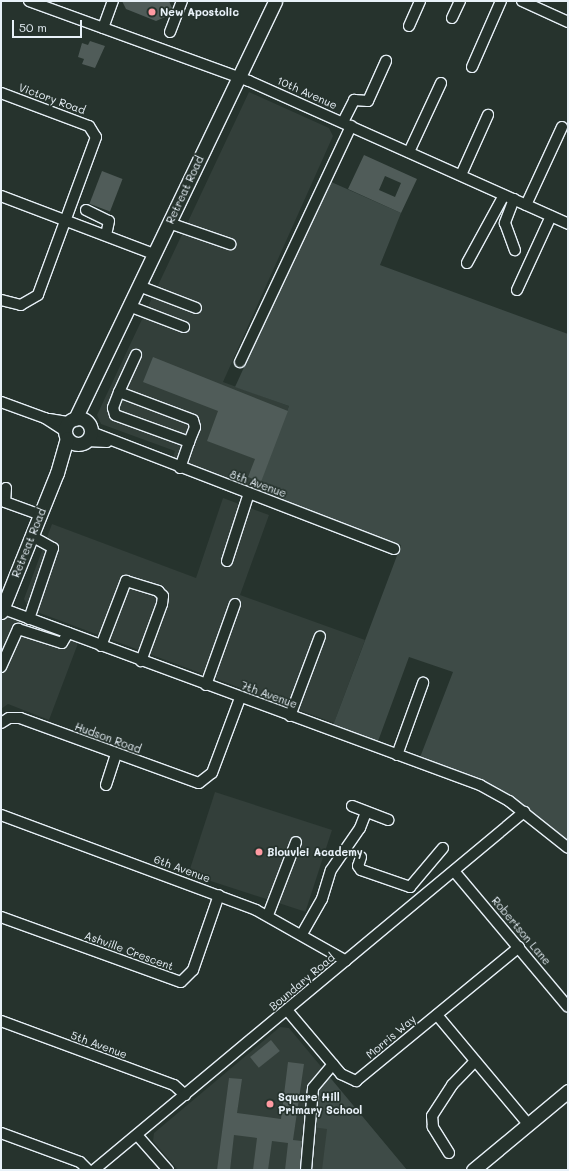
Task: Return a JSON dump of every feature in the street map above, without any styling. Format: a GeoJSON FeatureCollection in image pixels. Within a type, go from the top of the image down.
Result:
{"type":"FeatureCollection","features":[{"type":"Feature","properties":{"kind":"main road","name":"Retreat Road"},"geometry":{"type":"LineString","coordinates":[[1,610],[57,473],[78,431],[94,380],[275,1]]}},
{"type":"Feature","properties":{"kind":"main road"},"geometry":{"type":"LineString","coordinates":[[473,1170],[568,1091]]}},
{"type":"Feature","properties":{"kind":"street","name":"10th Avenue"},"geometry":{"type":"LineString","coordinates":[[29,1],[238,78],[347,124],[568,223]]}},
{"type":"Feature","properties":{"kind":"street"},"geometry":{"type":"LineString","coordinates":[[103,28],[113,1]]}},
{"type":"Feature","properties":{"kind":"street"},"geometry":{"type":"LineString","coordinates":[[170,32],[182,1]]}},
{"type":"Feature","properties":{"kind":"street"},"geometry":{"type":"LineString","coordinates":[[409,26],[420,1]]}},
{"type":"Feature","properties":{"kind":"street"},"geometry":{"type":"LineString","coordinates":[[452,18],[460,1]]}},
{"type":"Feature","properties":{"kind":"street"},"geometry":{"type":"LineString","coordinates":[[472,67],[501,1]]}},
{"type":"Feature","properties":{"kind":"street"},"geometry":{"type":"LineString","coordinates":[[522,1],[543,5],[568,22]]}},
{"type":"Feature","properties":{"kind":"street"},"geometry":{"type":"LineString","coordinates":[[240,362],[347,124],[354,100],[368,101],[386,61]]}},
{"type":"Feature","properties":{"kind":"street"},"geometry":{"type":"LineString","coordinates":[[409,152],[441,83]]}},
{"type":"Feature","properties":{"kind":"street","name":"Victory Road"},"geometry":{"type":"LineString","coordinates":[[1,93],[89,126],[95,133],[95,145],[35,300],[21,305],[1,300]]}},
{"type":"Feature","properties":{"kind":"street"},"geometry":{"type":"LineString","coordinates":[[461,175],[488,115]]}},
{"type":"Feature","properties":{"kind":"street"},"geometry":{"type":"LineString","coordinates":[[526,205],[562,126]]}},
{"type":"Feature","properties":{"kind":"street"},"geometry":{"type":"LineString","coordinates":[[1,196],[154,254]]}},
{"type":"Feature","properties":{"kind":"street"},"geometry":{"type":"LineString","coordinates":[[509,197],[505,223],[514,250]]}},
{"type":"Feature","properties":{"kind":"street"},"geometry":{"type":"LineString","coordinates":[[467,263],[509,197]]}},
{"type":"Feature","properties":{"kind":"street"},"geometry":{"type":"LineString","coordinates":[[86,210],[109,221],[106,235]]}},
{"type":"Feature","properties":{"kind":"street"},"geometry":{"type":"LineString","coordinates":[[517,290],[551,216]]}},
{"type":"Feature","properties":{"kind":"street"},"geometry":{"type":"LineString","coordinates":[[169,223],[230,244]]}},
{"type":"Feature","properties":{"kind":"street"},"geometry":{"type":"LineString","coordinates":[[139,286],[196,308]]}},
{"type":"Feature","properties":{"kind":"street"},"geometry":{"type":"LineString","coordinates":[[129,306],[184,327]]}},
{"type":"Feature","properties":{"kind":"street"},"geometry":{"type":"LineString","coordinates":[[136,355],[113,408],[115,415],[189,442]]}},
{"type":"Feature","properties":{"kind":"street"},"geometry":{"type":"LineString","coordinates":[[119,392],[193,420],[195,427],[180,468]]}},
{"type":"Feature","properties":{"kind":"street","name":"8th Avenue"},"geometry":{"type":"LineString","coordinates":[[1,402],[394,548]]}},
{"type":"Feature","properties":{"kind":"street"},"geometry":{"type":"LineString","coordinates":[[6,488],[5,502],[40,515]]}},
{"type":"Feature","properties":{"kind":"street"},"geometry":{"type":"LineString","coordinates":[[227,561],[249,493]]}},
{"type":"Feature","properties":{"kind":"street"},"geometry":{"type":"LineString","coordinates":[[29,619],[53,548],[32,536]]}},
{"type":"Feature","properties":{"kind":"street"},"geometry":{"type":"LineString","coordinates":[[100,646],[126,581],[158,591],[162,596],[162,604],[141,661]]}},
{"type":"Feature","properties":{"kind":"street"},"geometry":{"type":"LineString","coordinates":[[206,685],[235,604]]}},
{"type":"Feature","properties":{"kind":"street","name":"7th Avenue"},"geometry":{"type":"LineString","coordinates":[[1,610],[68,633],[240,698],[480,785],[524,812],[568,848]]}},
{"type":"Feature","properties":{"kind":"street"},"geometry":{"type":"LineString","coordinates":[[1,667],[18,629],[61,643],[68,633]]}},
{"type":"Feature","properties":{"kind":"street"},"geometry":{"type":"LineString","coordinates":[[290,716],[320,636]]}},
{"type":"Feature","properties":{"kind":"street"},"geometry":{"type":"LineString","coordinates":[[397,755],[423,683]]}},
{"type":"Feature","properties":{"kind":"street","name":"Hudson Road"},"geometry":{"type":"LineString","coordinates":[[1,723],[9,718],[20,718],[194,782],[207,780],[240,698]]}},
{"type":"Feature","properties":{"kind":"street"},"geometry":{"type":"LineString","coordinates":[[106,785],[116,754]]}},
{"type":"Feature","properties":{"kind":"street"},"geometry":{"type":"LineString","coordinates":[[352,806],[388,820]]}},
{"type":"Feature","properties":{"kind":"street"},"geometry":{"type":"LineString","coordinates":[[302,934],[322,899],[331,870],[360,828],[366,812]]}},
{"type":"Feature","properties":{"kind":"street","name":"Boundary Road"},"geometry":{"type":"LineString","coordinates":[[94,1170],[524,812]]}},
{"type":"Feature","properties":{"kind":"street","name":"6th Avenue"},"geometry":{"type":"LineString","coordinates":[[1,815],[219,895],[268,915],[346,961]]}},
{"type":"Feature","properties":{"kind":"street"},"geometry":{"type":"LineString","coordinates":[[268,915],[296,842]]}},
{"type":"Feature","properties":{"kind":"street"},"geometry":{"type":"LineString","coordinates":[[410,887],[443,848]]}},
{"type":"Feature","properties":{"kind":"street"},"geometry":{"type":"LineString","coordinates":[[361,857],[358,866],[361,870],[410,887],[420,899]]}},
{"type":"Feature","properties":{"kind":"street","name":"Robertson Lane"},"geometry":{"type":"LineString","coordinates":[[454,871],[568,1006]]}},
{"type":"Feature","properties":{"kind":"street","name":"Ashville Crescent"},"geometry":{"type":"LineString","coordinates":[[1,917],[181,982],[193,970],[219,895]]}},
{"type":"Feature","properties":{"kind":"street","name":"Morris Way"},"geometry":{"type":"LineString","coordinates":[[288,1010],[347,1079],[358,1081],[518,947]]}},
{"type":"Feature","properties":{"kind":"street"},"geometry":{"type":"LineString","coordinates":[[437,1015],[528,1124]]}},
{"type":"Feature","properties":{"kind":"street","name":"5th Avenue"},"geometry":{"type":"LineString","coordinates":[[1,1021],[174,1085],[185,1095]]}},
{"type":"Feature","properties":{"kind":"street"},"geometry":{"type":"LineString","coordinates":[[449,1153],[433,1127],[432,1116],[452,1085],[476,1061]]}},
{"type":"Feature","properties":{"kind":"street"},"geometry":{"type":"LineString","coordinates":[[306,1170],[313,1088],[333,1064]]}},
{"type":"Feature","properties":{"kind":"street"},"geometry":{"type":"LineString","coordinates":[[1,1133],[80,1162],[88,1170]]}},
{"type":"Feature","properties":{"kind":"street"},"geometry":{"type":"LineString","coordinates":[[137,1135],[168,1170]]}},
{"type":"Feature","properties":{"kind":"shaded area"},"geometry":{"type":"Polygon","coordinates":[[[249,92],[329,128],[333,136],[223,382],[289,406],[257,491],[172,460],[175,451],[101,424],[97,415],[249,92]]]}},
{"type":"Feature","properties":{"kind":"shaded area"},"geometry":{"type":"Polygon","coordinates":[[[329,181],[401,213],[380,265],[568,334],[568,844],[510,800],[419,760],[453,672],[409,657],[377,744],[332,728],[401,545],[257,491],[289,406],[235,387],[329,181]]]}},
{"type":"Feature","properties":{"kind":"shaded area"},"geometry":{"type":"Polygon","coordinates":[[[223,498],[269,515],[240,595],[365,640],[334,723],[29,609],[24,599],[52,524],[196,578],[223,498]]]}},
{"type":"Feature","properties":{"kind":"shaded area"},"geometry":{"type":"Polygon","coordinates":[[[1,608],[80,638],[49,720],[8,704],[1,709],[1,608]]]}},
{"type":"Feature","properties":{"kind":"shaded area","name":"Blouvlei Academy"},"geometry":{"type":"Polygon","coordinates":[[[215,792],[332,830],[305,912],[188,874],[215,792]]]}},
{"type":"Feature","properties":{"kind":"shaded area","name":"Square Hill Primary School"},"geometry":{"type":"Polygon","coordinates":[[[280,1027],[289,1028],[407,1170],[178,1170],[153,1141],[154,1133],[280,1027]]]}},
{"type":"Feature","properties":{"kind":"shaded area"},"geometry":{"type":"Polygon","coordinates":[[[327,1074],[407,1170],[322,1170],[327,1129],[312,1127],[316,1090],[327,1074]]]}},
{"type":"Feature","properties":{"kind":"building","name":"New Apostolic"},"geometry":{"type":"Polygon","coordinates":[[[122,1],[169,1],[172,8],[170,15],[156,21],[126,9],[122,1]]]}},
{"type":"Feature","properties":{"kind":"building"},"geometry":{"type":"Polygon","coordinates":[[[90,41],[105,46],[95,68],[82,64],[84,59],[78,57],[82,43],[88,45],[90,41]]]}},
{"type":"Feature","properties":{"kind":"building"},"geometry":{"type":"Polygon","coordinates":[[[364,155],[417,179],[401,213],[348,189],[364,155]],[[385,176],[379,190],[395,197],[401,183],[385,176]]]}},
{"type":"Feature","properties":{"kind":"building"},"geometry":{"type":"Polygon","coordinates":[[[102,171],[123,179],[110,212],[89,204],[102,171]]]}},
{"type":"Feature","properties":{"kind":"building"},"geometry":{"type":"Polygon","coordinates":[[[153,357],[288,411],[261,482],[248,477],[255,459],[207,441],[218,411],[143,382],[153,357]]]}},
{"type":"Feature","properties":{"kind":"building"},"geometry":{"type":"Polygon","coordinates":[[[271,1040],[280,1051],[259,1068],[250,1057],[271,1040]]]}},
{"type":"Feature","properties":{"kind":"building"},"geometry":{"type":"Polygon","coordinates":[[[288,1062],[304,1064],[293,1140],[302,1141],[300,1170],[285,1170],[288,1143],[272,1141],[268,1170],[253,1170],[257,1138],[234,1135],[230,1170],[217,1170],[229,1078],[242,1079],[237,1113],[281,1119],[288,1062]]]}},
{"type":"Feature","properties":{"kind":"place","name":"New Apostolic"},"geometry":{"type":"Point","coordinates":[152,12]}},
{"type":"Feature","properties":{"kind":"place","name":"Blouvlei Academy"},"geometry":{"type":"Point","coordinates":[259,852]}},
{"type":"Feature","properties":{"kind":"place","name":"Square Hill Primary School"},"geometry":{"type":"Point","coordinates":[270,1104]}}]}
